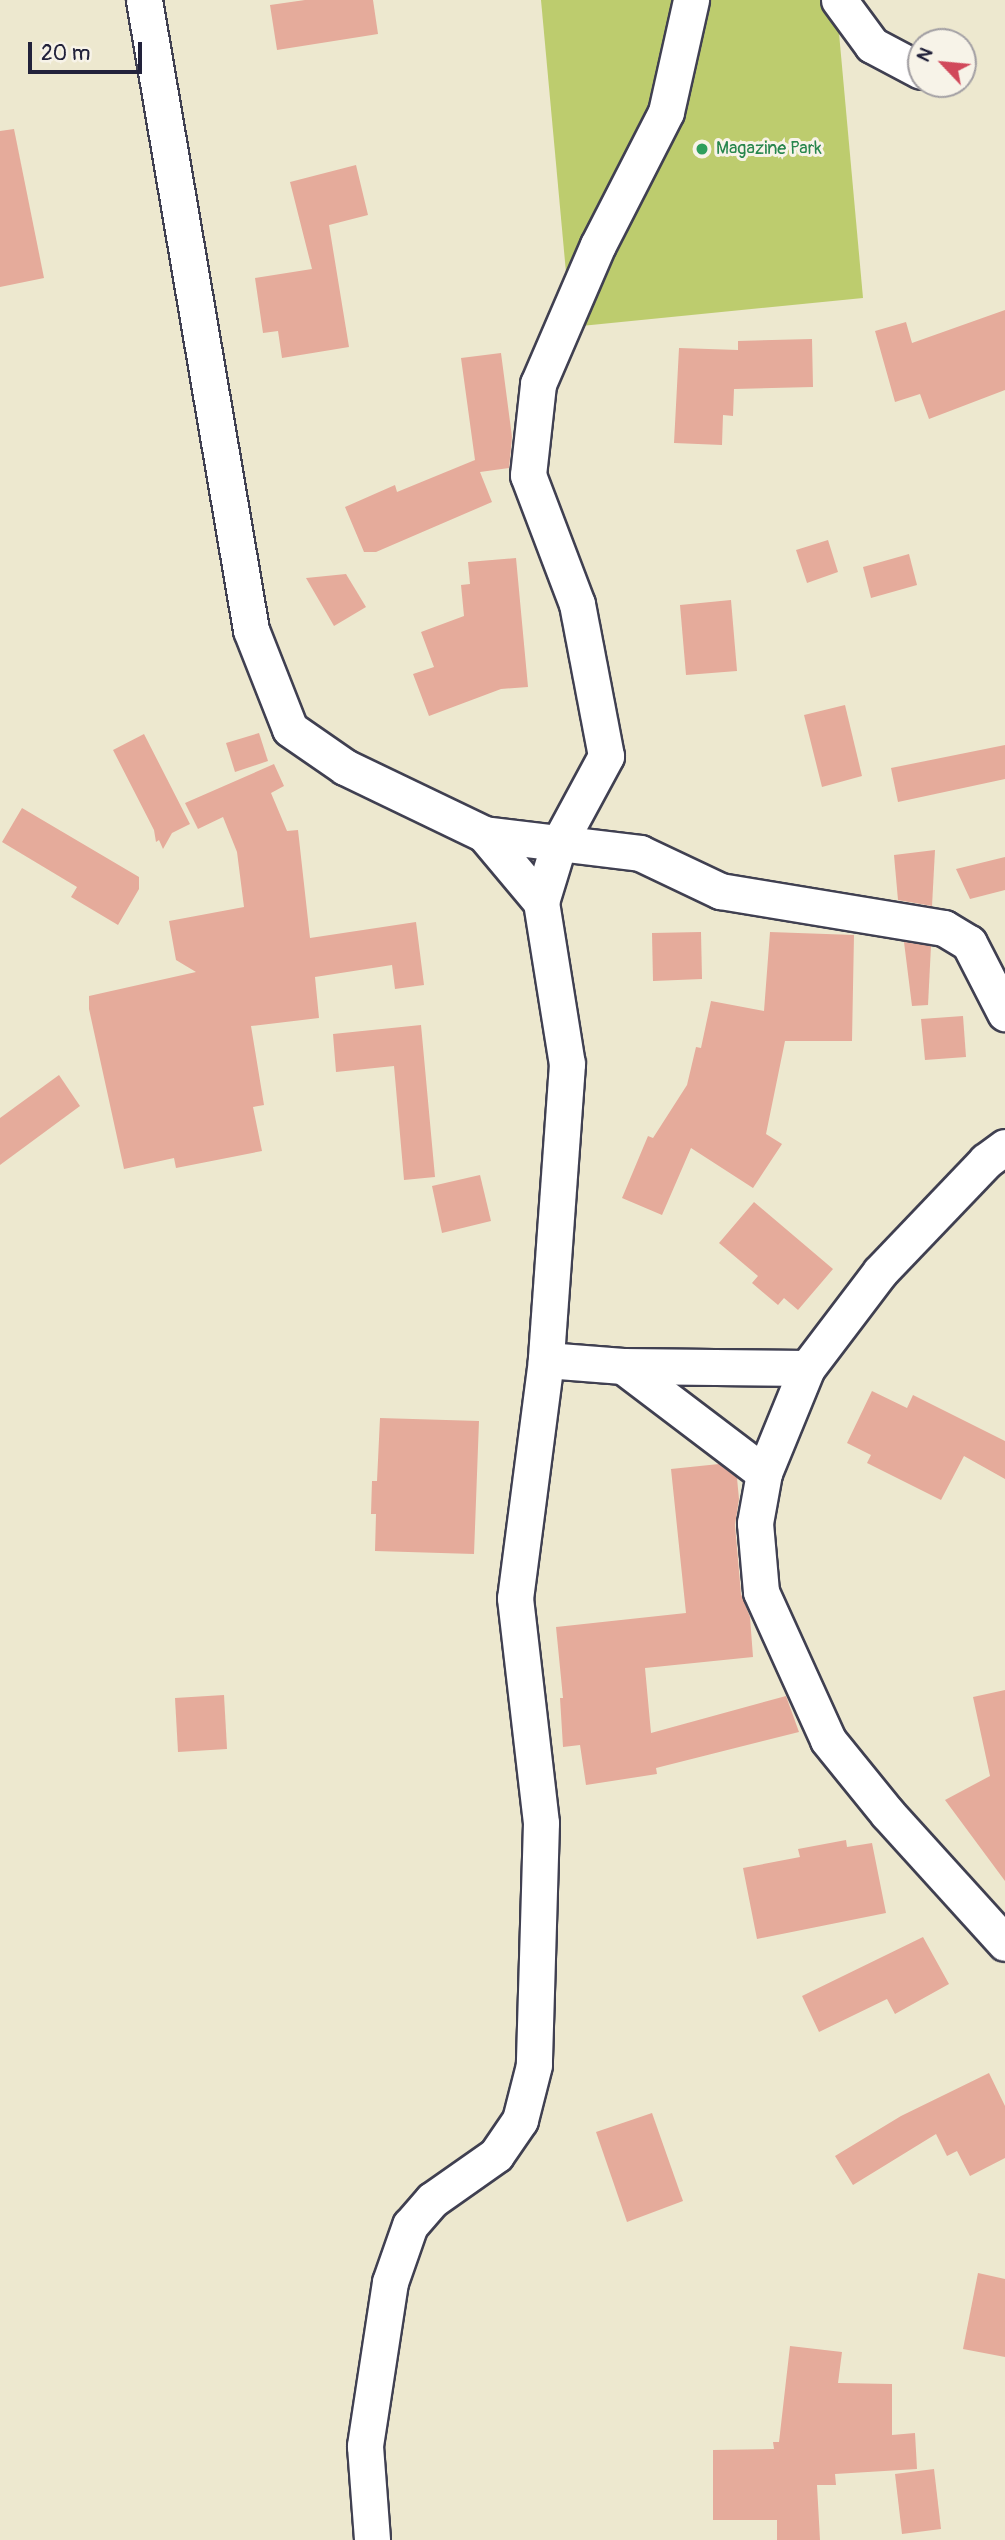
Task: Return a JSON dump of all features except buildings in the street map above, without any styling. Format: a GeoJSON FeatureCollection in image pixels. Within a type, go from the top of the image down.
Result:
{"type":"FeatureCollection","features":[{"type":"Feature","properties":{"kind":"street"},"geometry":{"type":"LineString","coordinates":[[144,0],[251,630],[290,729],[345,767],[484,834],[640,853],[720,891],[944,928],[969,943],[1005,1013]]}},
{"type":"Feature","properties":{"kind":"street"},"geometry":{"type":"LineString","coordinates":[[372,2540],[365,2446],[390,2281],[410,2225],[432,2200],[496,2155],[520,2120],[534,2065],[541,1823],[515,1598],[546,1360],[567,1063],[541,902],[559,843],[606,756],[577,604],[528,475],[538,384],[598,245],[666,112],[691,0]]}},
{"type":"Feature","properties":{"kind":"street"},"geometry":{"type":"LineString","coordinates":[[839,0],[872,45],[907,64]]}},
{"type":"Feature","properties":{"kind":"street"},"geometry":{"type":"LineString","coordinates":[[484,834],[541,902]]}},
{"type":"Feature","properties":{"kind":"street"},"geometry":{"type":"LineString","coordinates":[[1005,1147],[986,1161],[880,1272],[807,1368],[764,1473],[755,1523],[761,1592],[828,1740],[888,1814],[1005,1943]]}},
{"type":"Feature","properties":{"kind":"street"},"geometry":{"type":"LineString","coordinates":[[546,1360],[623,1366],[807,1368]]}},
{"type":"Feature","properties":{"kind":"street"},"geometry":{"type":"LineString","coordinates":[[623,1366],[764,1473]]}},
{"type":"Feature","properties":{"kind":"green space","name":"Magazine Park"},"geometry":{"type":"Polygon","coordinates":[[[541,0],[836,0],[863,298],[571,327],[541,0]]]}},
{"type":"Feature","properties":{"kind":"place","name":"Magazine Park"},"geometry":{"type":"Point","coordinates":[702,149]}}]}
